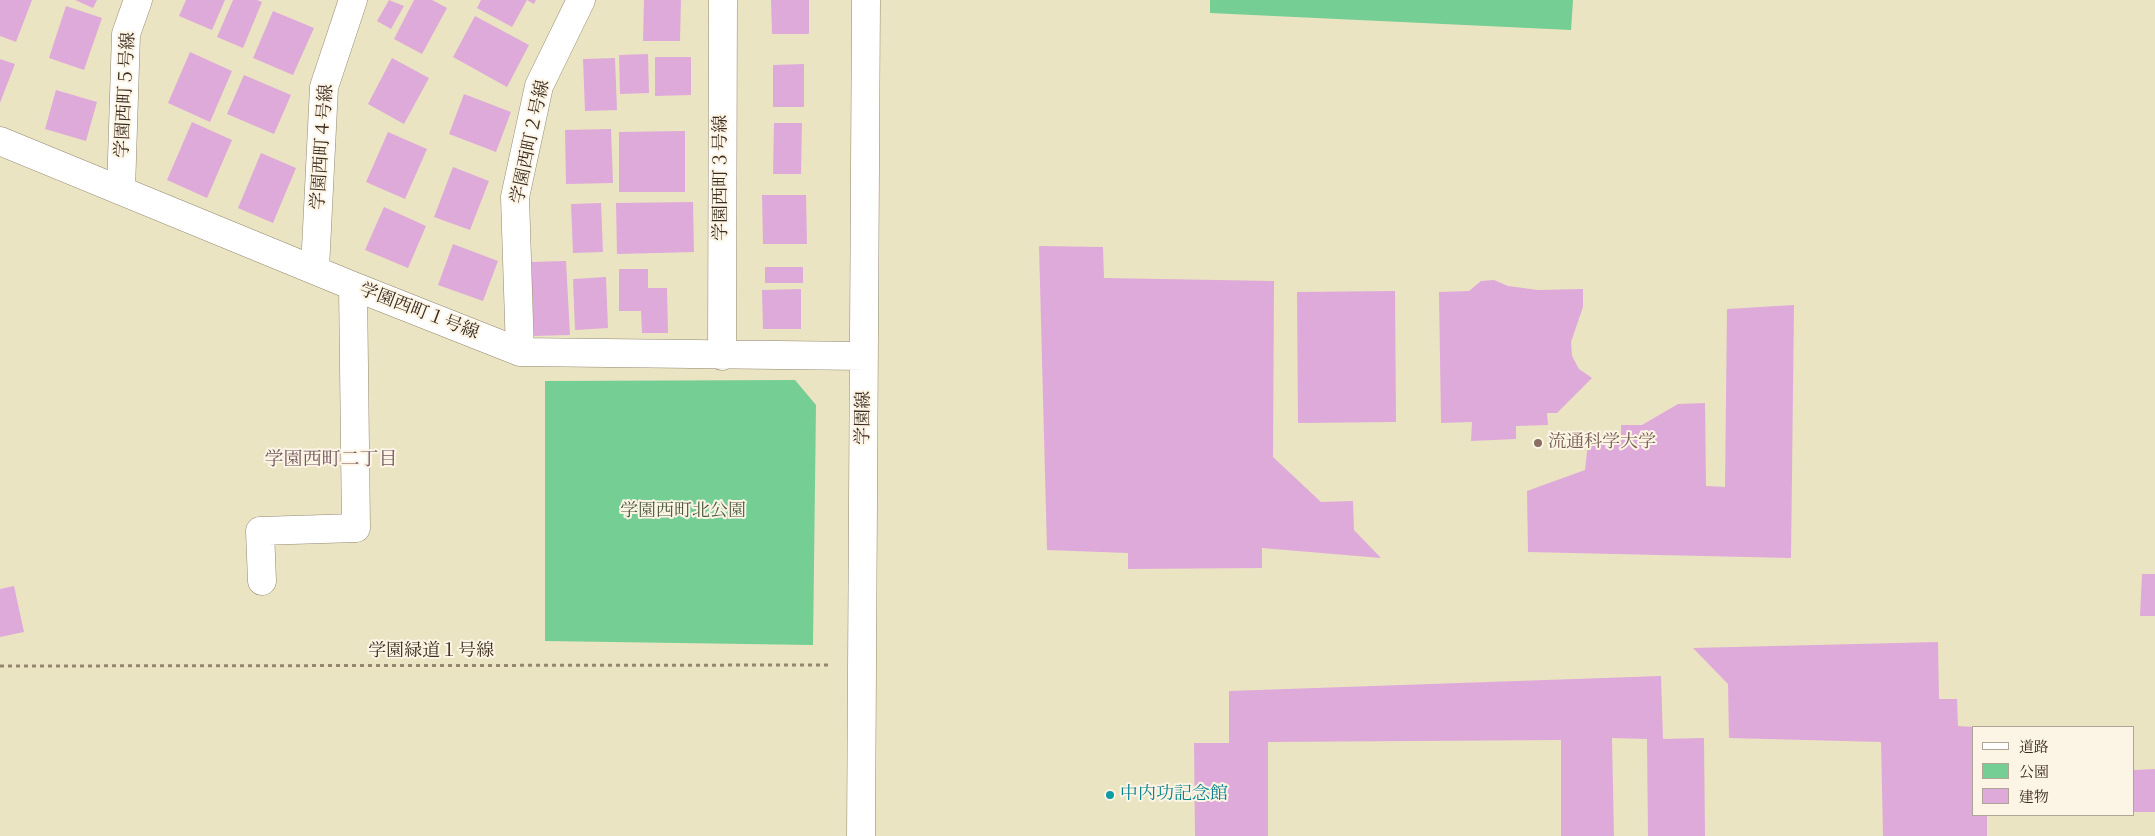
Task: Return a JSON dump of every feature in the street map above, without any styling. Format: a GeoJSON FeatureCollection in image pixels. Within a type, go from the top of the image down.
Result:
{"type":"FeatureCollection","features":[{"type":"Feature","properties":{"kind":"street","name":"学園西町５号線"},"geometry":{"type":"LineString","coordinates":[[121,190],[126,34],[138,0]]}},
{"type":"Feature","properties":{"kind":"street","name":"学園西町４号線"},"geometry":{"type":"LineString","coordinates":[[316,269],[324,87],[353,0]]}},
{"type":"Feature","properties":{"kind":"street","name":"学園西町２号線"},"geometry":{"type":"LineString","coordinates":[[520,352],[515,197],[539,86],[582,0]]}},
{"type":"Feature","properties":{"kind":"street","name":"学園西町３号線"},"geometry":{"type":"LineString","coordinates":[[722,356],[723,0]]}},
{"type":"Feature","properties":{"kind":"street","name":"学園線"},"geometry":{"type":"LineString","coordinates":[[861,836],[866,0]]}},
{"type":"Feature","properties":{"kind":"street","name":"学園西町１号線"},"geometry":{"type":"LineString","coordinates":[[0,141],[316,269],[353,286],[520,352],[722,356],[864,356]]}},
{"type":"Feature","properties":{"kind":"street"},"geometry":{"type":"LineString","coordinates":[[262,581],[260,532],[356,528],[353,286]]}},
{"type":"Feature","properties":{"kind":"path","name":"学園緑道１号線"},"geometry":{"type":"LineString","coordinates":[[0,666],[861,665]]}},
{"type":"Feature","properties":{"kind":"green space"},"geometry":{"type":"Polygon","coordinates":[[[1210,0],[1573,0],[1571,30],[1210,13],[1210,0]]]}},
{"type":"Feature","properties":{"kind":"green space","name":"学園西町北公園"},"geometry":{"type":"Polygon","coordinates":[[[795,380],[816,405],[813,645],[545,641],[545,381],[795,380]]]}},
{"type":"Feature","properties":{"kind":"building"},"geometry":{"type":"Polygon","coordinates":[[[0,0],[32,0],[16,42],[0,36],[0,0]]]}},
{"type":"Feature","properties":{"kind":"building"},"geometry":{"type":"Polygon","coordinates":[[[75,0],[97,0],[93,8],[75,0]]]}},
{"type":"Feature","properties":{"kind":"building"},"geometry":{"type":"Polygon","coordinates":[[[186,0],[225,0],[212,30],[179,16],[186,0]]]}},
{"type":"Feature","properties":{"kind":"building"},"geometry":{"type":"Polygon","coordinates":[[[233,0],[257,0],[262,2],[243,48],[217,37],[233,0]]]}},
{"type":"Feature","properties":{"kind":"building"},"geometry":{"type":"Polygon","coordinates":[[[389,0],[404,6],[391,29],[377,21],[389,0]]]}},
{"type":"Feature","properties":{"kind":"building"},"geometry":{"type":"Polygon","coordinates":[[[414,0],[432,0],[447,8],[422,54],[394,39],[414,0]]]}},
{"type":"Feature","properties":{"kind":"building"},"geometry":{"type":"Polygon","coordinates":[[[481,0],[527,0],[512,27],[477,8],[481,0]]]}},
{"type":"Feature","properties":{"kind":"building"},"geometry":{"type":"Polygon","coordinates":[[[527,0],[536,0],[534,4],[527,0]]]}},
{"type":"Feature","properties":{"kind":"building"},"geometry":{"type":"Polygon","coordinates":[[[644,0],[681,0],[680,41],[643,41],[644,0]]]}},
{"type":"Feature","properties":{"kind":"building"},"geometry":{"type":"Polygon","coordinates":[[[771,0],[809,0],[809,34],[772,34],[771,0]]]}},
{"type":"Feature","properties":{"kind":"building"},"geometry":{"type":"Polygon","coordinates":[[[66,6],[102,18],[84,70],[49,58],[66,6]]]}},
{"type":"Feature","properties":{"kind":"building"},"geometry":{"type":"Polygon","coordinates":[[[273,11],[314,28],[293,75],[253,58],[273,11]]]}},
{"type":"Feature","properties":{"kind":"building"},"geometry":{"type":"Polygon","coordinates":[[[475,16],[529,45],[507,87],[453,57],[475,16]]]}},
{"type":"Feature","properties":{"kind":"building"},"geometry":{"type":"Polygon","coordinates":[[[190,52],[232,71],[210,122],[168,103],[190,52]]]}},
{"type":"Feature","properties":{"kind":"building"},"geometry":{"type":"Polygon","coordinates":[[[648,54],[649,93],[620,94],[619,55],[648,54]]]}},
{"type":"Feature","properties":{"kind":"building"},"geometry":{"type":"Polygon","coordinates":[[[655,57],[691,57],[691,95],[655,96],[655,57]]]}},
{"type":"Feature","properties":{"kind":"building"},"geometry":{"type":"Polygon","coordinates":[[[392,58],[429,78],[404,124],[368,104],[392,58]]]}},
{"type":"Feature","properties":{"kind":"building"},"geometry":{"type":"Polygon","coordinates":[[[615,58],[617,110],[585,111],[583,59],[615,58]]]}},
{"type":"Feature","properties":{"kind":"building"},"geometry":{"type":"Polygon","coordinates":[[[0,59],[15,64],[0,103],[0,59]]]}},
{"type":"Feature","properties":{"kind":"building"},"geometry":{"type":"Polygon","coordinates":[[[804,64],[804,107],[773,107],[773,65],[804,64]]]}},
{"type":"Feature","properties":{"kind":"building"},"geometry":{"type":"Polygon","coordinates":[[[244,75],[291,95],[274,134],[227,114],[244,75]]]}},
{"type":"Feature","properties":{"kind":"building"},"geometry":{"type":"Polygon","coordinates":[[[56,90],[97,102],[86,141],[45,129],[56,90]]]}},
{"type":"Feature","properties":{"kind":"building"},"geometry":{"type":"Polygon","coordinates":[[[464,94],[511,112],[496,152],[449,134],[464,94]]]}},
{"type":"Feature","properties":{"kind":"building"},"geometry":{"type":"Polygon","coordinates":[[[192,122],[232,140],[207,198],[167,180],[192,122]]]}},
{"type":"Feature","properties":{"kind":"building"},"geometry":{"type":"Polygon","coordinates":[[[774,123],[802,123],[801,174],[773,174],[774,123]]]}},
{"type":"Feature","properties":{"kind":"building"},"geometry":{"type":"Polygon","coordinates":[[[611,129],[613,183],[566,184],[565,130],[611,129]]]}},
{"type":"Feature","properties":{"kind":"building"},"geometry":{"type":"Polygon","coordinates":[[[685,131],[685,192],[619,192],[619,132],[685,131]]]}},
{"type":"Feature","properties":{"kind":"building"},"geometry":{"type":"Polygon","coordinates":[[[388,132],[427,149],[405,199],[366,182],[388,132]]]}},
{"type":"Feature","properties":{"kind":"building"},"geometry":{"type":"Polygon","coordinates":[[[261,153],[296,168],[273,223],[238,208],[261,153]]]}},
{"type":"Feature","properties":{"kind":"building"},"geometry":{"type":"Polygon","coordinates":[[[453,167],[489,181],[470,230],[434,217],[453,167]]]}},
{"type":"Feature","properties":{"kind":"building"},"geometry":{"type":"Polygon","coordinates":[[[762,195],[806,195],[807,244],[763,244],[762,195]]]}},
{"type":"Feature","properties":{"kind":"building"},"geometry":{"type":"Polygon","coordinates":[[[693,202],[694,252],[617,254],[616,203],[693,202]]]}},
{"type":"Feature","properties":{"kind":"building"},"geometry":{"type":"Polygon","coordinates":[[[601,203],[603,252],[573,253],[571,204],[601,203]]]}},
{"type":"Feature","properties":{"kind":"building"},"geometry":{"type":"Polygon","coordinates":[[[384,207],[426,226],[408,268],[365,250],[384,207]]]}},
{"type":"Feature","properties":{"kind":"building"},"geometry":{"type":"Polygon","coordinates":[[[453,244],[498,261],[483,301],[438,285],[453,244]]]}},
{"type":"Feature","properties":{"kind":"building"},"geometry":{"type":"Polygon","coordinates":[[[1039,246],[1103,247],[1104,278],[1274,281],[1273,457],[1321,502],[1353,501],[1354,530],[1381,558],[1262,548],[1262,568],[1128,569],[1128,553],[1047,550],[1039,246]]]}},
{"type":"Feature","properties":{"kind":"building"},"geometry":{"type":"Polygon","coordinates":[[[566,261],[570,335],[534,336],[531,262],[566,261]]]}},
{"type":"Feature","properties":{"kind":"building"},"geometry":{"type":"Polygon","coordinates":[[[765,267],[803,267],[803,283],[765,283],[765,267]]]}},
{"type":"Feature","properties":{"kind":"building"},"geometry":{"type":"Polygon","coordinates":[[[619,269],[648,269],[648,288],[667,288],[668,333],[642,333],[641,311],[619,311],[619,269]]]}},
{"type":"Feature","properties":{"kind":"building"},"geometry":{"type":"Polygon","coordinates":[[[606,277],[608,328],[575,330],[573,279],[606,277]]]}},
{"type":"Feature","properties":{"kind":"building"},"geometry":{"type":"Polygon","coordinates":[[[1494,280],[1508,286],[1538,290],[1583,289],[1583,307],[1571,342],[1572,356],[1579,369],[1592,378],[1557,413],[1547,413],[1548,425],[1516,426],[1516,439],[1471,441],[1472,422],[1441,423],[1439,292],[1469,291],[1481,281],[1494,280]]]}},
{"type":"Feature","properties":{"kind":"building"},"geometry":{"type":"Polygon","coordinates":[[[801,289],[801,329],[763,329],[762,290],[801,289]]]}},
{"type":"Feature","properties":{"kind":"building"},"geometry":{"type":"Polygon","coordinates":[[[1395,291],[1396,422],[1298,423],[1297,292],[1395,291]]]}},
{"type":"Feature","properties":{"kind":"building"},"geometry":{"type":"Polygon","coordinates":[[[1794,305],[1791,558],[1528,552],[1527,491],[1585,470],[1588,443],[1621,441],[1621,425],[1642,425],[1678,404],[1705,403],[1706,486],[1725,487],[1727,309],[1794,305]]]}},
{"type":"Feature","properties":{"kind":"building"},"geometry":{"type":"Polygon","coordinates":[[[2142,574],[2155,574],[2155,616],[2140,616],[2142,574]]]}},
{"type":"Feature","properties":{"kind":"building"},"geometry":{"type":"Polygon","coordinates":[[[14,586],[24,632],[0,637],[0,589],[14,586]]]}},
{"type":"Feature","properties":{"kind":"building"},"geometry":{"type":"Polygon","coordinates":[[[1938,642],[1939,699],[1957,699],[1958,726],[1972,727],[1972,816],[1987,816],[1987,836],[1883,836],[1881,742],[1729,738],[1728,684],[1693,648],[1938,642]]]}},
{"type":"Feature","properties":{"kind":"building"},"geometry":{"type":"Polygon","coordinates":[[[1661,676],[1663,739],[1704,738],[1705,836],[1648,836],[1647,739],[1612,738],[1614,836],[1561,836],[1561,740],[1268,742],[1268,836],[1195,836],[1194,743],[1229,743],[1229,691],[1661,676]]]}},
{"type":"Feature","properties":{"kind":"building"},"geometry":{"type":"Polygon","coordinates":[[[2155,769],[2155,812],[2135,812],[2135,770],[2155,769]]]}},
{"type":"Feature","properties":{"kind":"place","name":"流通科学大学"},"geometry":{"type":"Point","coordinates":[1538,443]}},
{"type":"Feature","properties":{"kind":"place","name":"中内功記念館"},"geometry":{"type":"Point","coordinates":[1110,795]}},
{"type":"Feature","properties":{"kind":"district","name":"学園西町二丁目"},"geometry":{"type":"Point","coordinates":[331,460]}}]}
